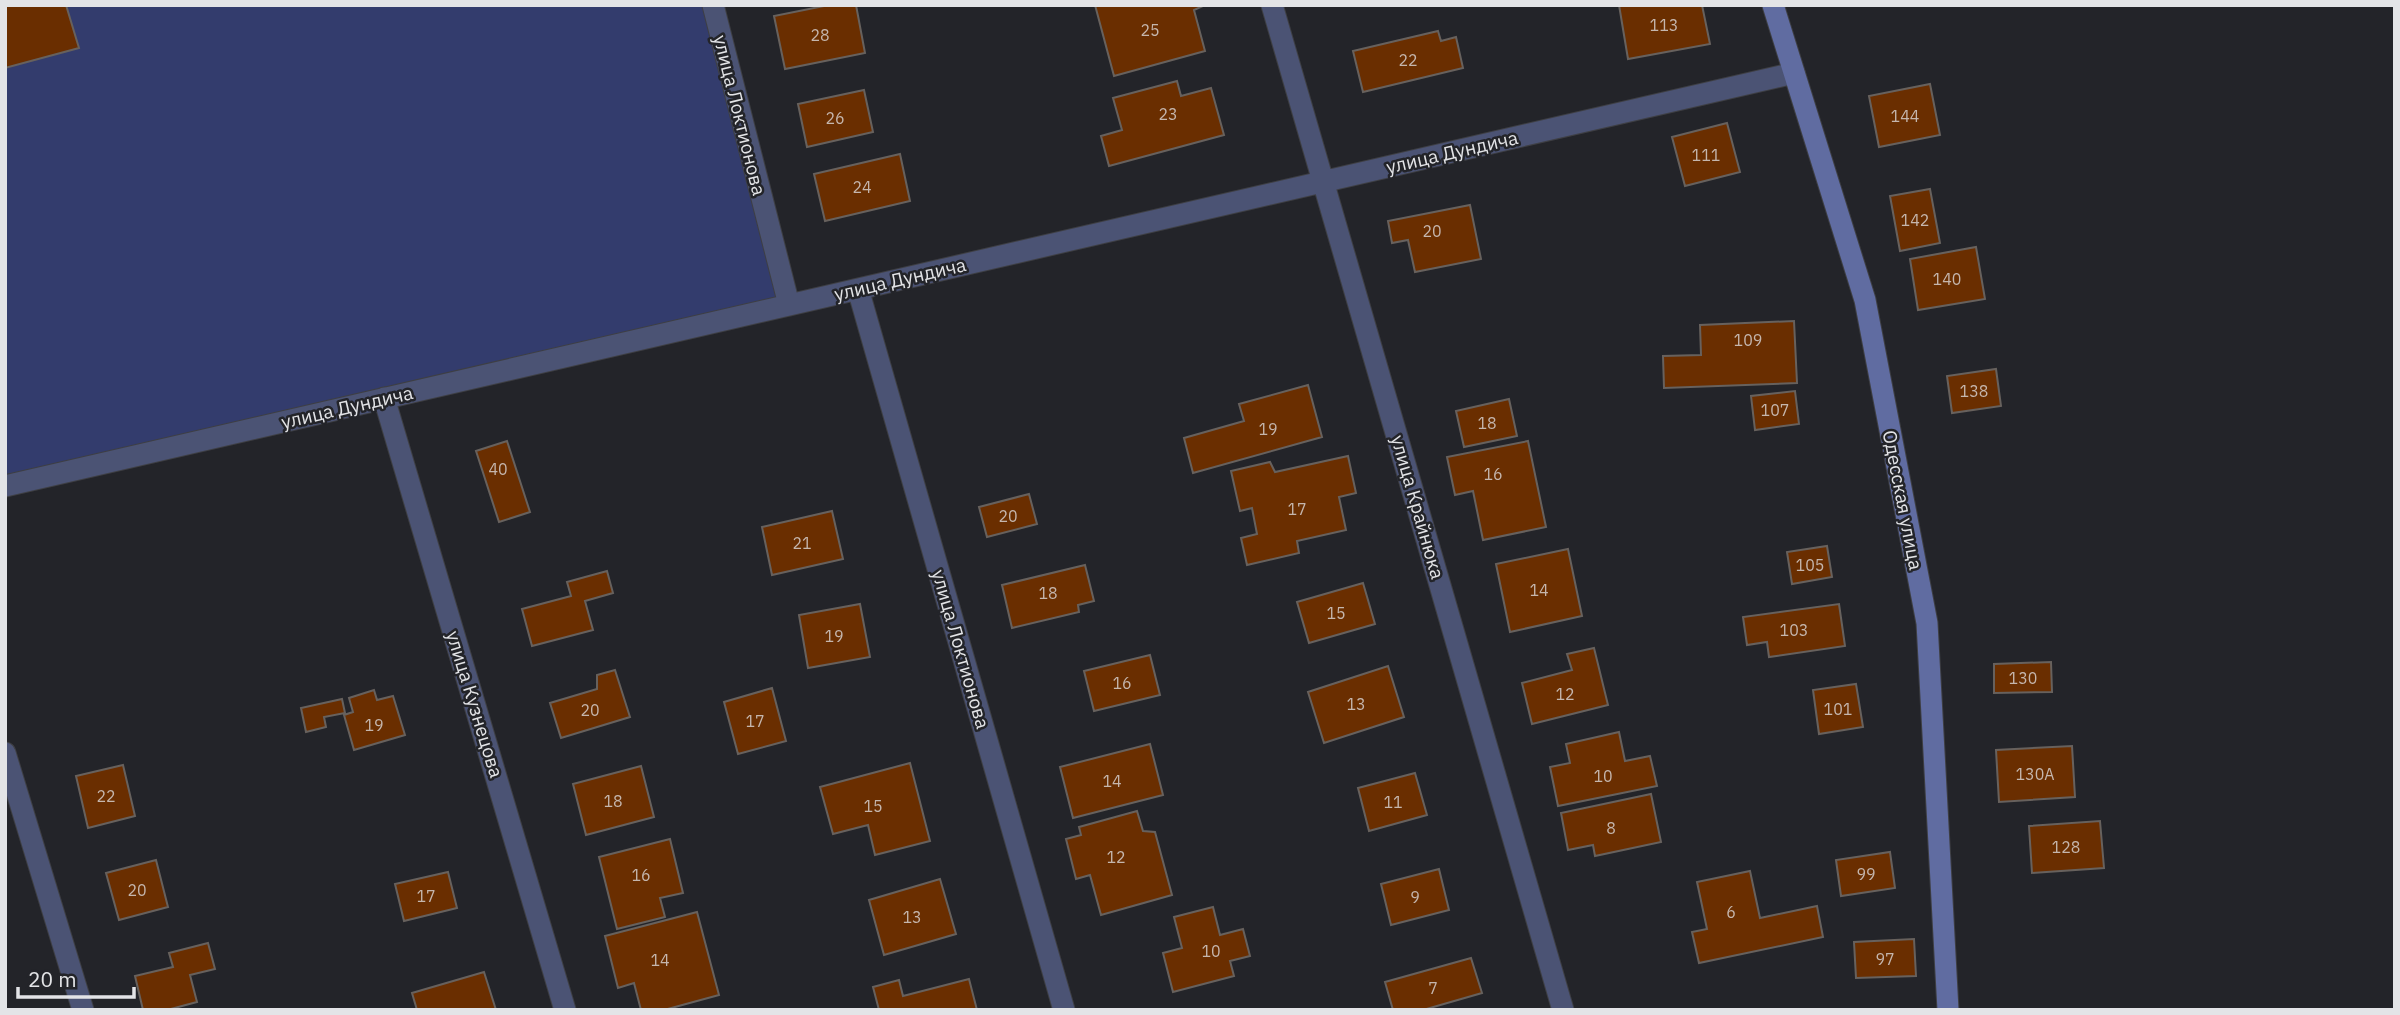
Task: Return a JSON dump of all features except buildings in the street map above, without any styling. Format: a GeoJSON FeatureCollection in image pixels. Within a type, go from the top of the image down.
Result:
{"type":"FeatureCollection","features":[{"type":"Feature","properties":{"kind":"main road","name":"Одесская улица"},"geometry":{"type":"LineString","coordinates":[[1773,5],[1865,300],[1927,623],[1948,1010]]}},
{"type":"Feature","properties":{"kind":"street","name":"улица Локтионова"},"geometry":{"type":"LineString","coordinates":[[713,5],[789,305]]}},
{"type":"Feature","properties":{"kind":"street","name":"улица Крайнюка"},"geometry":{"type":"LineString","coordinates":[[1272,5],[1563,1010]]}},
{"type":"Feature","properties":{"kind":"street","name":"улица Дундича"},"geometry":{"type":"LineString","coordinates":[[5,485],[1794,74]]}},
{"type":"Feature","properties":{"kind":"street","name":"улица Локтионова"},"geometry":{"type":"LineString","coordinates":[[858,289],[1064,1010]]}},
{"type":"Feature","properties":{"kind":"street","name":"улица Кузнецова"},"geometry":{"type":"LineString","coordinates":[[384,398],[565,1010]]}},
{"type":"Feature","properties":{"kind":"street"},"geometry":{"type":"LineString","coordinates":[[5,753],[83,1010]]}},
{"type":"Feature","properties":{"kind":"shaded area"},"geometry":{"type":"Polygon","coordinates":[[[5,5],[713,5],[789,305],[5,486],[5,5]]]}}]}
